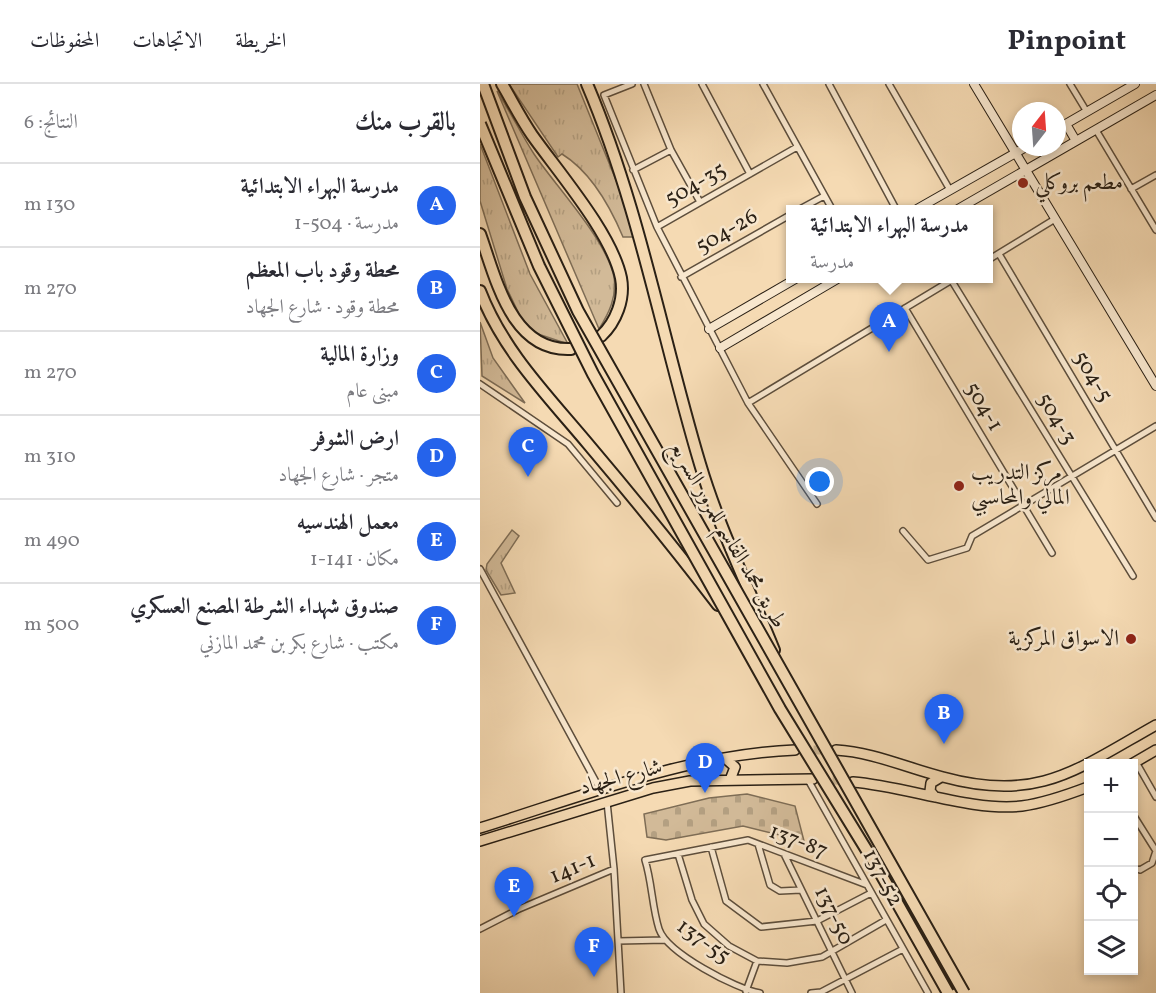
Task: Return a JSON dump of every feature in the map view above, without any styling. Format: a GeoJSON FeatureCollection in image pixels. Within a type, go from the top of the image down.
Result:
{"type":"FeatureCollection","features":[{"type":"Feature","properties":{"kind":"highway","name":"طريق محمد القاسم للمرور السريع"},"geometry":{"type":"LineString","coordinates":[[483,84],[525,197],[578,311],[964,993]]}},
{"type":"Feature","properties":{"kind":"highway"},"geometry":{"type":"LineString","coordinates":[[502,84],[531,133],[577,198],[611,252],[621,278],[622,290],[618,310],[601,336]]}},
{"type":"Feature","properties":{"kind":"highway"},"geometry":{"type":"LineString","coordinates":[[588,85],[630,199],[674,371],[716,513],[783,672]]}},
{"type":"Feature","properties":{"kind":"highway","name":"طريق محمد القاسم للمرور السريع"},"geometry":{"type":"LineString","coordinates":[[480,124],[538,266],[562,315],[780,708],[877,867],[948,993]]}},
{"type":"Feature","properties":{"kind":"highway"},"geometry":{"type":"LineString","coordinates":[[480,234],[501,290],[514,318],[524,331],[549,346],[571,349]]}},
{"type":"Feature","properties":{"kind":"highway"},"geometry":{"type":"LineString","coordinates":[[480,291],[489,315],[519,363],[651,519],[735,628]]}},
{"type":"Feature","properties":{"kind":"main road"},"geometry":{"type":"LineString","coordinates":[[836,750],[898,762],[942,777],[986,787],[1013,788],[1053,780],[1156,725]]}},
{"type":"Feature","properties":{"kind":"main road","name":"شارع الجهاد"},"geometry":{"type":"LineString","coordinates":[[480,828],[688,765],[755,753],[795,750]]}},
{"type":"Feature","properties":{"kind":"main road"},"geometry":{"type":"LineString","coordinates":[[1138,761],[1156,750]]}},
{"type":"Feature","properties":{"kind":"main road"},"geometry":{"type":"LineString","coordinates":[[726,759],[735,767],[730,780]]}},
{"type":"Feature","properties":{"kind":"main road"},"geometry":{"type":"LineString","coordinates":[[935,796],[930,791],[930,783],[942,777]]}},
{"type":"Feature","properties":{"kind":"main road","name":"شارع الجهاد"},"geometry":{"type":"LineString","coordinates":[[480,841],[606,801],[690,781],[810,778]]}},
{"type":"Feature","properties":{"kind":"main road"},"geometry":{"type":"LineString","coordinates":[[853,782],[896,787],[935,796],[1021,806],[1084,790]]}},
{"type":"Feature","properties":{"kind":"street"},"geometry":{"type":"LineString","coordinates":[[632,84],[604,95],[657,227]]}},
{"type":"Feature","properties":{"kind":"street"},"geometry":{"type":"LineString","coordinates":[[644,84],[671,150],[699,202]]}},
{"type":"Feature","properties":{"kind":"street"},"geometry":{"type":"LineString","coordinates":[[702,84],[750,174]]}},
{"type":"Feature","properties":{"kind":"street"},"geometry":{"type":"LineString","coordinates":[[763,84],[829,205]]}},
{"type":"Feature","properties":{"kind":"street"},"geometry":{"type":"LineString","coordinates":[[828,84],[893,205]]}},
{"type":"Feature","properties":{"kind":"street"},"geometry":{"type":"LineString","coordinates":[[889,84],[950,190]]}},
{"type":"Feature","properties":{"kind":"street"},"geometry":{"type":"LineString","coordinates":[[974,84],[1012,146]]}},
{"type":"Feature","properties":{"kind":"street"},"geometry":{"type":"LineString","coordinates":[[1070,84],[1087,112]]}},
{"type":"Feature","properties":{"kind":"street"},"geometry":{"type":"LineString","coordinates":[[1076,141],[1066,124],[1135,84]]}},
{"type":"Feature","properties":{"kind":"street"},"geometry":{"type":"LineString","coordinates":[[967,205],[1156,95]]}},
{"type":"Feature","properties":{"kind":"street"},"geometry":{"type":"LineString","coordinates":[[1096,130],[1156,230]]}},
{"type":"Feature","properties":{"kind":"street","name":"504-35"},"geometry":{"type":"LineString","coordinates":[[797,147],[657,227],[748,403],[818,504]]}},
{"type":"Feature","properties":{"kind":"street"},"geometry":{"type":"LineString","coordinates":[[633,171],[671,150]]}},
{"type":"Feature","properties":{"kind":"street"},"geometry":{"type":"LineString","coordinates":[[925,205],[1012,155]]}},
{"type":"Feature","properties":{"kind":"street"},"geometry":{"type":"LineString","coordinates":[[1018,156],[1155,383]]}},
{"type":"Feature","properties":{"kind":"street"},"geometry":{"type":"LineString","coordinates":[[1131,189],[1156,175]]}},
{"type":"Feature","properties":{"kind":"street"},"geometry":{"type":"LineString","coordinates":[[809,205],[824,196]]}},
{"type":"Feature","properties":{"kind":"street","name":"504-26"},"geometry":{"type":"LineString","coordinates":[[681,277],[786,217]]}},
{"type":"Feature","properties":{"kind":"street"},"geometry":{"type":"LineString","coordinates":[[993,257],[1055,219]]}},
{"type":"Feature","properties":{"kind":"street","name":"504-5"},"geometry":{"type":"LineString","coordinates":[[999,254],[1156,518]]}},
{"type":"Feature","properties":{"kind":"street"},"geometry":{"type":"LineString","coordinates":[[709,329],[790,283]]}},
{"type":"Feature","properties":{"kind":"street"},"geometry":{"type":"LineString","coordinates":[[720,348],[832,283]]}},
{"type":"Feature","properties":{"kind":"street"},"geometry":{"type":"LineString","coordinates":[[748,403],[946,283]]}},
{"type":"Feature","properties":{"kind":"street","name":"504-3"},"geometry":{"type":"LineString","coordinates":[[954,283],[1133,576]]}},
{"type":"Feature","properties":{"kind":"street","name":"504-1"},"geometry":{"type":"LineString","coordinates":[[905,308],[1052,553]]}},
{"type":"Feature","properties":{"kind":"street"},"geometry":{"type":"LineString","coordinates":[[480,384],[568,444],[617,503]]}},
{"type":"Feature","properties":{"kind":"street"},"geometry":{"type":"LineString","coordinates":[[903,531],[924,558],[934,559],[967,548],[972,536],[1156,426]]}},
{"type":"Feature","properties":{"kind":"street"},"geometry":{"type":"LineString","coordinates":[[480,569],[601,791]]}},
{"type":"Feature","properties":{"kind":"street"},"geometry":{"type":"LineString","coordinates":[[1138,769],[1156,797]]}},
{"type":"Feature","properties":{"kind":"street","name":"137-52"},"geometry":{"type":"LineString","coordinates":[[810,778],[871,893],[928,993]]}},
{"type":"Feature","properties":{"kind":"street"},"geometry":{"type":"LineString","coordinates":[[606,801],[614,869],[621,993]]}},
{"type":"Feature","properties":{"kind":"street"},"geometry":{"type":"LineString","coordinates":[[1138,822],[1156,851],[1152,863],[1138,869]]}},
{"type":"Feature","properties":{"kind":"street","name":"137-87"},"geometry":{"type":"LineString","coordinates":[[645,860],[748,840],[867,885]]}},
{"type":"Feature","properties":{"kind":"street"},"geometry":{"type":"LineString","coordinates":[[758,844],[770,885],[780,891],[801,890]]}},
{"type":"Feature","properties":{"kind":"street"},"geometry":{"type":"LineString","coordinates":[[711,847],[726,901],[761,927],[817,921],[871,893]]}},
{"type":"Feature","properties":{"kind":"street"},"geometry":{"type":"LineString","coordinates":[[678,854],[692,900],[704,924],[729,946],[757,962],[787,963],[822,957],[886,920]]}},
{"type":"Feature","properties":{"kind":"street","name":"137-50"},"geometry":{"type":"LineString","coordinates":[[784,854],[852,993]]}},
{"type":"Feature","properties":{"kind":"street","name":"137-55"},"geometry":{"type":"LineString","coordinates":[[645,860],[659,930],[666,940],[704,968],[746,991],[760,993]]}},
{"type":"Feature","properties":{"kind":"street","name":"141-1"},"geometry":{"type":"LineString","coordinates":[[480,929],[519,909],[614,869]]}},
{"type":"Feature","properties":{"kind":"street"},"geometry":{"type":"LineString","coordinates":[[618,941],[666,940]]}},
{"type":"Feature","properties":{"kind":"street"},"geometry":{"type":"LineString","coordinates":[[811,993],[821,992],[903,949]]}},
{"type":"Feature","properties":{"kind":"street"},"geometry":{"type":"LineString","coordinates":[[746,991],[757,962]]}},
{"type":"Feature","properties":{"kind":"green space"},"geometry":{"type":"Polygon","coordinates":[[[509,84],[577,84],[622,195],[634,237],[623,237],[606,202],[591,180],[562,154],[558,157],[509,84]]]}},
{"type":"Feature","properties":{"kind":"green space"},"geometry":{"type":"Polygon","coordinates":[[[497,91],[534,154],[580,214],[609,262],[615,284],[613,298],[599,329],[497,91]]]}},
{"type":"Feature","properties":{"kind":"green space"},"geometry":{"type":"Polygon","coordinates":[[[480,144],[530,274],[568,344],[535,333],[521,318],[507,289],[480,201],[480,144]]]}},
{"type":"Feature","properties":{"kind":"green space"},"geometry":{"type":"Polygon","coordinates":[[[480,322],[493,358],[525,403],[482,376],[480,322]]]}},
{"type":"Feature","properties":{"kind":"green space"},"geometry":{"type":"Polygon","coordinates":[[[512,530],[519,536],[501,563],[515,593],[501,595],[486,570],[487,564],[512,530]]]}},
{"type":"Feature","properties":{"kind":"green space"},"geometry":{"type":"Polygon","coordinates":[[[747,794],[795,806],[804,841],[743,826],[666,840],[647,837],[644,814],[709,798],[747,794]]]}},
{"type":"Feature","properties":{"kind":"tunnel"},"geometry":{"type":"LineString","coordinates":[[800,750],[831,750]]}},
{"type":"Feature","properties":{"kind":"tunnel"},"geometry":{"type":"LineString","coordinates":[[819,779],[850,781]]}},
{"type":"Feature","properties":{"kind":"place","name":"مطعم بروكلي"},"geometry":{"type":"Point","coordinates":[1023,183]}},
{"type":"Feature","properties":{"kind":"place","name":"مدرسة البهراء الابتدائية"},"geometry":{"type":"Point","coordinates":[889,352]}},
{"type":"Feature","properties":{"kind":"place","name":"وزارة المالية"},"geometry":{"type":"Point","coordinates":[528,477]}},
{"type":"Feature","properties":{"kind":"place","name":"مركز التدريب المالي والمحاسبي"},"geometry":{"type":"Point","coordinates":[959,486]}},
{"type":"Feature","properties":{"kind":"place","name":"الاسواق المركزية"},"geometry":{"type":"Point","coordinates":[1131,639]}},
{"type":"Feature","properties":{"kind":"place","name":"محطة وقود باب المعظم"},"geometry":{"type":"Point","coordinates":[944,744]}},
{"type":"Feature","properties":{"kind":"place","name":"ارض الشوفر"},"geometry":{"type":"Point","coordinates":[705,793]}},
{"type":"Feature","properties":{"kind":"place","name":"معمل الهندسيه"},"geometry":{"type":"Point","coordinates":[514,917]}},
{"type":"Feature","properties":{"kind":"place","name":"صندوق شهداء الشرطة المصنع العسكري"},"geometry":{"type":"Point","coordinates":[594,977]}}]}
